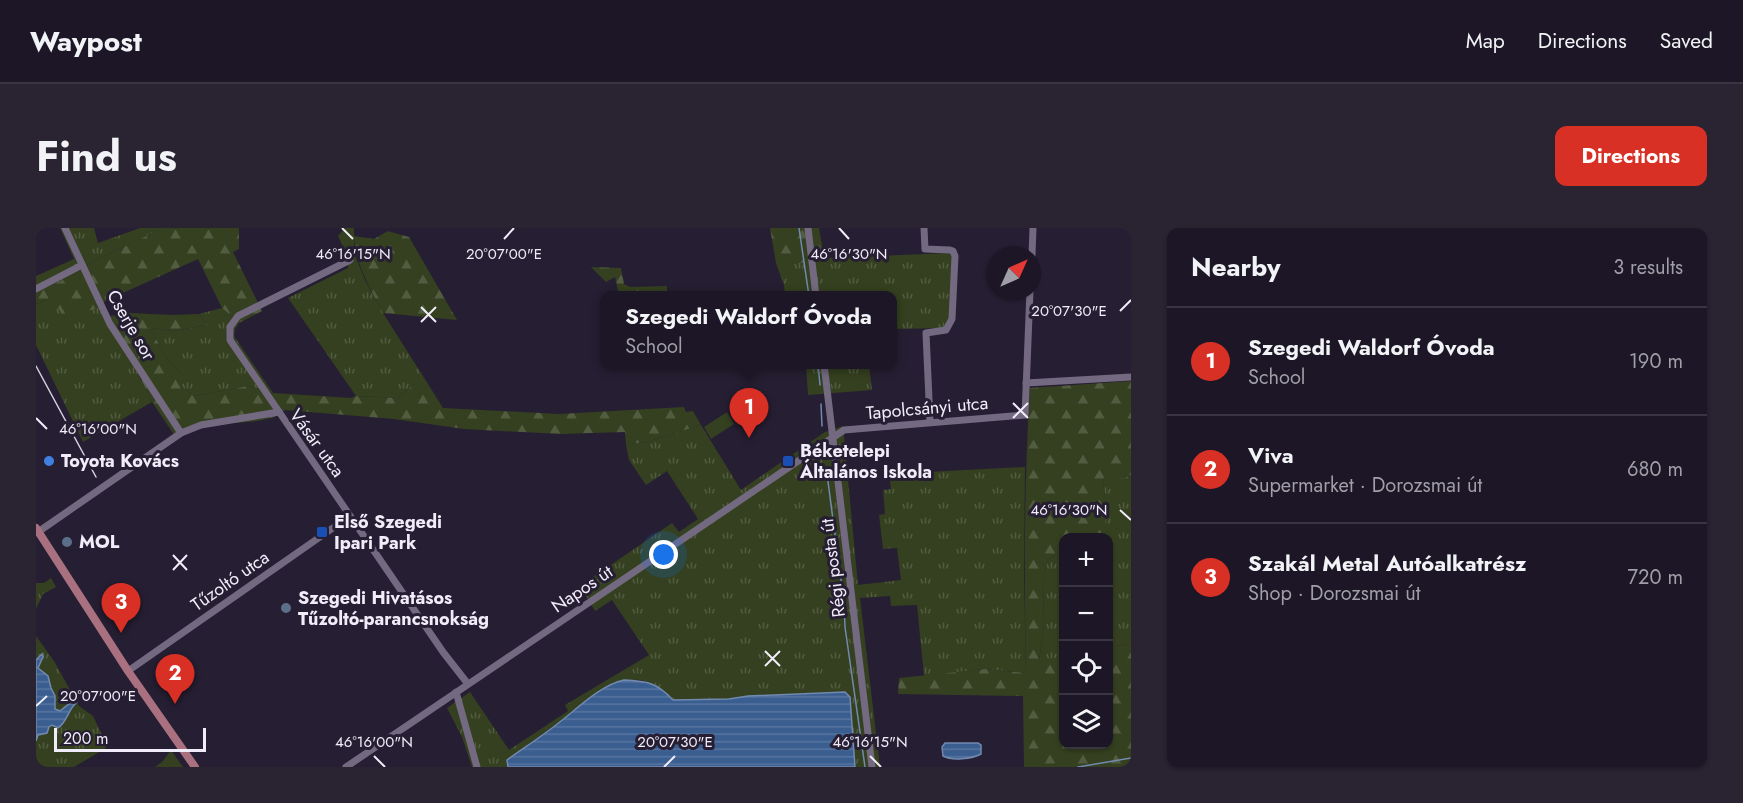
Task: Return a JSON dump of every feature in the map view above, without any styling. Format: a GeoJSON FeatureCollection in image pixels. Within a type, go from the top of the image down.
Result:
{"type":"FeatureCollection","features":[{"type":"Feature","properties":{"kind":"main road"},"geometry":{"type":"LineString","coordinates":[[37,530],[128,671],[195,767]]}},
{"type":"Feature","properties":{"kind":"street","name":"Cserje sor"},"geometry":{"type":"LineString","coordinates":[[65,228],[110,324],[181,432]]}},
{"type":"Feature","properties":{"kind":"street"},"geometry":{"type":"LineString","coordinates":[[808,228],[815,291]]}},
{"type":"Feature","properties":{"kind":"street"},"geometry":{"type":"LineString","coordinates":[[924,228],[925,249],[950,250],[955,256],[952,319],[946,330],[926,333],[930,422]]}},
{"type":"Feature","properties":{"kind":"street"},"geometry":{"type":"LineString","coordinates":[[1032,246],[1033,228]]}},
{"type":"Feature","properties":{"kind":"street"},"geometry":{"type":"LineString","coordinates":[[279,412],[231,343],[229,333],[231,324],[238,316],[350,260]]}},
{"type":"Feature","properties":{"kind":"street"},"geometry":{"type":"LineString","coordinates":[[36,289],[82,265]]}},
{"type":"Feature","properties":{"kind":"street"},"geometry":{"type":"LineString","coordinates":[[1030,300],[1026,383],[1131,377]]}},
{"type":"Feature","properties":{"kind":"street","name":"Régi posta út"},"geometry":{"type":"LineString","coordinates":[[825,369],[872,767]]}},
{"type":"Feature","properties":{"kind":"street","name":"Tapolcsányi utca"},"geometry":{"type":"LineString","coordinates":[[833,436],[844,430],[1025,415],[1026,383]]}},
{"type":"Feature","properties":{"kind":"street","name":"Vásár utca"},"geometry":{"type":"LineString","coordinates":[[37,530],[181,432],[201,425],[279,412],[443,652],[468,684]]}},
{"type":"Feature","properties":{"kind":"street","name":"Napos út"},"geometry":{"type":"LineString","coordinates":[[346,767],[833,436]]}},
{"type":"Feature","properties":{"kind":"street","name":"Tűzoltó utca"},"geometry":{"type":"LineString","coordinates":[[128,671],[350,516]]}},
{"type":"Feature","properties":{"kind":"street"},"geometry":{"type":"LineString","coordinates":[[456,692],[477,767]]}},
{"type":"Feature","properties":{"kind":"green space"},"geometry":{"type":"Polygon","coordinates":[[[60,228],[94,228],[98,243],[140,228],[163,228],[88,264],[76,274],[36,292],[36,276],[74,259],[60,228]]]}},
{"type":"Feature","properties":{"kind":"green space"},"geometry":{"type":"Polygon","coordinates":[[[163,228],[239,228],[239,249],[233,252],[262,311],[239,323],[222,308],[198,259],[103,302],[104,306],[66,318],[50,299],[36,304],[36,292],[76,274],[88,264],[163,228]]]}},
{"type":"Feature","properties":{"kind":"green space"},"geometry":{"type":"Polygon","coordinates":[[[345,228],[354,228],[354,253],[365,280],[428,384],[414,384],[398,398],[356,396],[288,298],[348,268],[347,256],[338,236],[345,228]]]}},
{"type":"Feature","properties":{"kind":"green space"},"geometry":{"type":"Polygon","coordinates":[[[770,228],[819,228],[824,258],[811,263],[776,263],[770,228]]]}},
{"type":"Feature","properties":{"kind":"green space"},"geometry":{"type":"Polygon","coordinates":[[[388,231],[409,237],[457,320],[383,313],[360,266],[354,236],[374,239],[388,231]]]}},
{"type":"Feature","properties":{"kind":"green space"},"geometry":{"type":"Polygon","coordinates":[[[952,253],[950,318],[945,328],[897,329],[897,291],[785,291],[776,263],[811,263],[824,258],[952,253]]]}},
{"type":"Feature","properties":{"kind":"green space"},"geometry":{"type":"Polygon","coordinates":[[[591,267],[621,268],[624,284],[630,287],[667,286],[667,291],[618,291],[615,277],[606,282],[591,267]]]}},
{"type":"Feature","properties":{"kind":"green space"},"geometry":{"type":"Polygon","coordinates":[[[50,299],[104,306],[152,402],[83,442],[36,345],[36,304],[50,299]]]}},
{"type":"Feature","properties":{"kind":"green space"},"geometry":{"type":"Polygon","coordinates":[[[222,308],[239,323],[234,336],[273,393],[248,386],[195,396],[181,387],[181,373],[169,362],[150,328],[174,331],[207,325],[199,314],[222,308]]]}},
{"type":"Feature","properties":{"kind":"green space"},"geometry":{"type":"Polygon","coordinates":[[[130,313],[199,314],[207,325],[174,331],[150,328],[169,362],[181,373],[181,387],[195,396],[248,386],[273,393],[351,398],[356,396],[398,398],[414,384],[428,384],[443,408],[559,414],[684,407],[686,412],[693,411],[701,425],[650,441],[626,445],[625,432],[560,434],[464,429],[394,419],[285,410],[271,418],[253,422],[207,426],[177,439],[152,402],[110,316],[130,313]]]}},
{"type":"Feature","properties":{"kind":"green space"},"geometry":{"type":"Polygon","coordinates":[[[806,369],[869,369],[872,390],[808,395],[806,369]]]}},
{"type":"Feature","properties":{"kind":"green space"},"geometry":{"type":"Polygon","coordinates":[[[1131,381],[1131,475],[1123,478],[1103,478],[1107,533],[1059,533],[1059,554],[1048,559],[1043,578],[1044,624],[1039,660],[1059,658],[1059,749],[1113,749],[1113,646],[1131,644],[1131,767],[1024,767],[1023,696],[898,694],[899,678],[986,669],[1026,673],[1025,530],[1030,388],[1131,381]]]}},
{"type":"Feature","properties":{"kind":"green space"},"geometry":{"type":"Polygon","coordinates":[[[727,412],[734,424],[711,439],[704,427],[727,412]]]}},
{"type":"Feature","properties":{"kind":"green space"},"geometry":{"type":"Polygon","coordinates":[[[701,425],[741,490],[825,432],[843,426],[858,585],[901,580],[897,548],[883,549],[879,515],[885,514],[883,490],[891,489],[889,474],[1025,467],[1026,673],[986,669],[924,676],[917,605],[891,606],[890,596],[860,598],[880,767],[855,767],[853,753],[779,695],[673,700],[658,687],[643,681],[628,680],[600,691],[507,760],[508,767],[472,767],[462,737],[447,708],[470,692],[509,750],[568,711],[565,705],[649,655],[612,600],[595,611],[580,586],[672,523],[679,532],[698,519],[667,471],[646,485],[629,460],[626,445],[650,441],[701,425]]]}},
{"type":"Feature","properties":{"kind":"green space"},"geometry":{"type":"Polygon","coordinates":[[[1131,475],[1131,644],[1113,646],[1113,533],[1106,533],[1105,526],[1103,478],[1123,478],[1131,475]]]}},
{"type":"Feature","properties":{"kind":"green space"},"geometry":{"type":"Polygon","coordinates":[[[1059,554],[1059,658],[1039,661],[1044,624],[1043,578],[1048,559],[1059,554]]]}},
{"type":"Feature","properties":{"kind":"green space"},"geometry":{"type":"Polygon","coordinates":[[[51,578],[56,587],[43,594],[36,609],[36,583],[44,583],[51,578]]]}},
{"type":"Feature","properties":{"kind":"green space"},"geometry":{"type":"Polygon","coordinates":[[[36,636],[54,661],[79,706],[93,716],[103,737],[106,748],[74,767],[36,767],[36,636]]]}},
{"type":"Feature","properties":{"kind":"green space"},"geometry":{"type":"Polygon","coordinates":[[[171,750],[183,767],[155,767],[163,761],[171,750]]]}},
{"type":"Feature","properties":{"kind":"water"},"geometry":{"type":"Polygon","coordinates":[[[42,654],[38,668],[48,676],[55,696],[55,709],[60,711],[70,703],[76,703],[58,728],[52,725],[47,733],[38,735],[36,741],[36,660],[42,654]]]}},
{"type":"Feature","properties":{"kind":"water"},"geometry":{"type":"Polygon","coordinates":[[[624,680],[652,684],[673,700],[845,692],[850,697],[855,767],[508,767],[507,760],[591,697],[624,680]]]}},
{"type":"Feature","properties":{"kind":"water"},"geometry":{"type":"Polygon","coordinates":[[[945,743],[978,743],[981,745],[981,754],[962,759],[947,758],[943,756],[942,747],[945,743]]]}},
{"type":"Feature","properties":{"kind":"waterway"},"geometry":{"type":"LineString","coordinates":[[799,228],[808,291]]}},
{"type":"Feature","properties":{"kind":"waterway"},"geometry":{"type":"LineString","coordinates":[[818,369],[820,385]]}},
{"type":"Feature","properties":{"kind":"waterway"},"geometry":{"type":"LineString","coordinates":[[821,404],[822,426]]}},
{"type":"Feature","properties":{"kind":"waterway"},"geometry":{"type":"LineString","coordinates":[[827,474],[844,603],[845,627],[865,767]]}},
{"type":"Feature","properties":{"kind":"waterway"},"geometry":{"type":"LineString","coordinates":[[1078,767],[1131,758]]}},
{"type":"Feature","properties":{"kind":"railway"},"geometry":{"type":"LineString","coordinates":[[36,366],[96,477]]}},
{"type":"Feature","properties":{"kind":"place","name":"Szegedi Waldorf Óvoda"},"geometry":{"type":"Point","coordinates":[749,438]}},
{"type":"Feature","properties":{"kind":"place","name":"Toyota Kovács"},"geometry":{"type":"Point","coordinates":[49,461]}},
{"type":"Feature","properties":{"kind":"place","name":"Béketelepi Általános Iskola"},"geometry":{"type":"Point","coordinates":[788,461]}},
{"type":"Feature","properties":{"kind":"place","name":"Első Szegedi Ipari Park"},"geometry":{"type":"Point","coordinates":[322,532]}},
{"type":"Feature","properties":{"kind":"place","name":"MOL"},"geometry":{"type":"Point","coordinates":[67,542]}},
{"type":"Feature","properties":{"kind":"place","name":"Szegedi Hivatásos Tűzoltó-parancsnokság"},"geometry":{"type":"Point","coordinates":[286,608]}},
{"type":"Feature","properties":{"kind":"place","name":"Szakál Metal Autóalkatrész"},"geometry":{"type":"Point","coordinates":[121,633]}},
{"type":"Feature","properties":{"kind":"place","name":"Viva"},"geometry":{"type":"Point","coordinates":[175,704]}}]}
